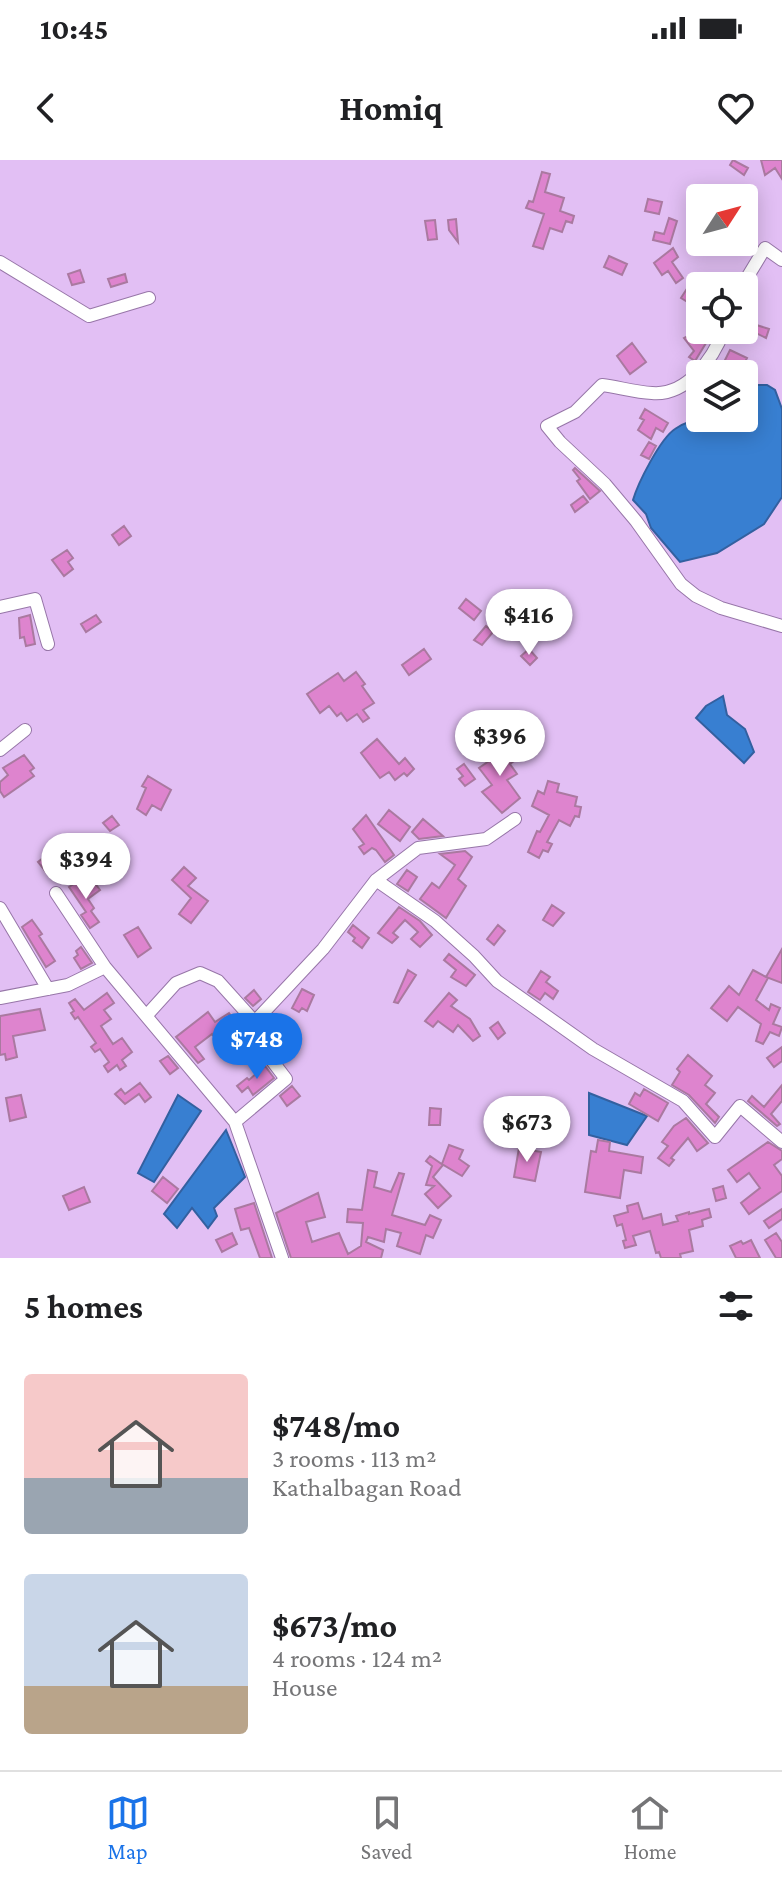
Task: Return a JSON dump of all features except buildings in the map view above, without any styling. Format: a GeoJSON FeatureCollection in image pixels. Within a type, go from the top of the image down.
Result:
{"type":"FeatureCollection","features":[{"type":"Feature","properties":{"kind":"street"},"geometry":{"type":"LineString","coordinates":[[750,272],[765,248],[782,260]]}},
{"type":"Feature","properties":{"kind":"street"},"geometry":{"type":"LineString","coordinates":[[0,262],[89,316],[149,298]]}},
{"type":"Feature","properties":{"kind":"street"},"geometry":{"type":"LineString","coordinates":[[718,344],[695,378],[677,388],[654,394],[602,385],[575,412],[547,426],[605,484],[681,584],[696,596],[721,608],[782,626]]}},
{"type":"Feature","properties":{"kind":"street"},"geometry":{"type":"LineString","coordinates":[[0,607],[35,599],[48,644]]}},
{"type":"Feature","properties":{"kind":"street"},"geometry":{"type":"LineString","coordinates":[[0,750],[25,730]]}},
{"type":"Feature","properties":{"kind":"street"},"geometry":{"type":"LineString","coordinates":[[235,1122],[286,1079],[248,1029],[323,949],[376,880],[418,848],[486,839],[515,819]]}},
{"type":"Feature","properties":{"kind":"street"},"geometry":{"type":"LineString","coordinates":[[376,880],[435,921],[497,981],[593,1049],[683,1101],[715,1137],[740,1106],[782,1142]]}},
{"type":"Feature","properties":{"kind":"street"},"geometry":{"type":"LineString","coordinates":[[56,893],[105,967],[235,1122],[282,1258]]}},
{"type":"Feature","properties":{"kind":"street"},"geometry":{"type":"LineString","coordinates":[[0,908],[48,989]]}},
{"type":"Feature","properties":{"kind":"street"},"geometry":{"type":"LineString","coordinates":[[0,998],[68,985],[105,967]]}},
{"type":"Feature","properties":{"kind":"street"},"geometry":{"type":"LineString","coordinates":[[147,1015],[176,983],[200,973],[218,981],[255,1022]]}},
{"type":"Feature","properties":{"kind":"water"},"geometry":{"type":"Polygon","coordinates":[[[758,385],[767,385],[775,390],[782,409],[782,497],[764,524],[717,553],[680,562],[651,528],[646,514],[633,500],[663,442],[686,424],[686,432],[758,432],[758,385]]]}},
{"type":"Feature","properties":{"kind":"water"},"geometry":{"type":"Polygon","coordinates":[[[723,696],[727,715],[745,729],[754,752],[744,763],[696,718],[706,706],[723,696]]]}},
{"type":"Feature","properties":{"kind":"water"},"geometry":{"type":"Polygon","coordinates":[[[589,1093],[647,1116],[627,1145],[589,1135],[589,1093]]]}},
{"type":"Feature","properties":{"kind":"water"},"geometry":{"type":"Polygon","coordinates":[[[178,1095],[201,1111],[154,1182],[138,1173],[178,1095]]]}},
{"type":"Feature","properties":{"kind":"water"},"geometry":{"type":"Polygon","coordinates":[[[226,1130],[245,1177],[214,1208],[217,1216],[208,1228],[192,1208],[177,1228],[164,1214],[226,1130]]]}}]}
